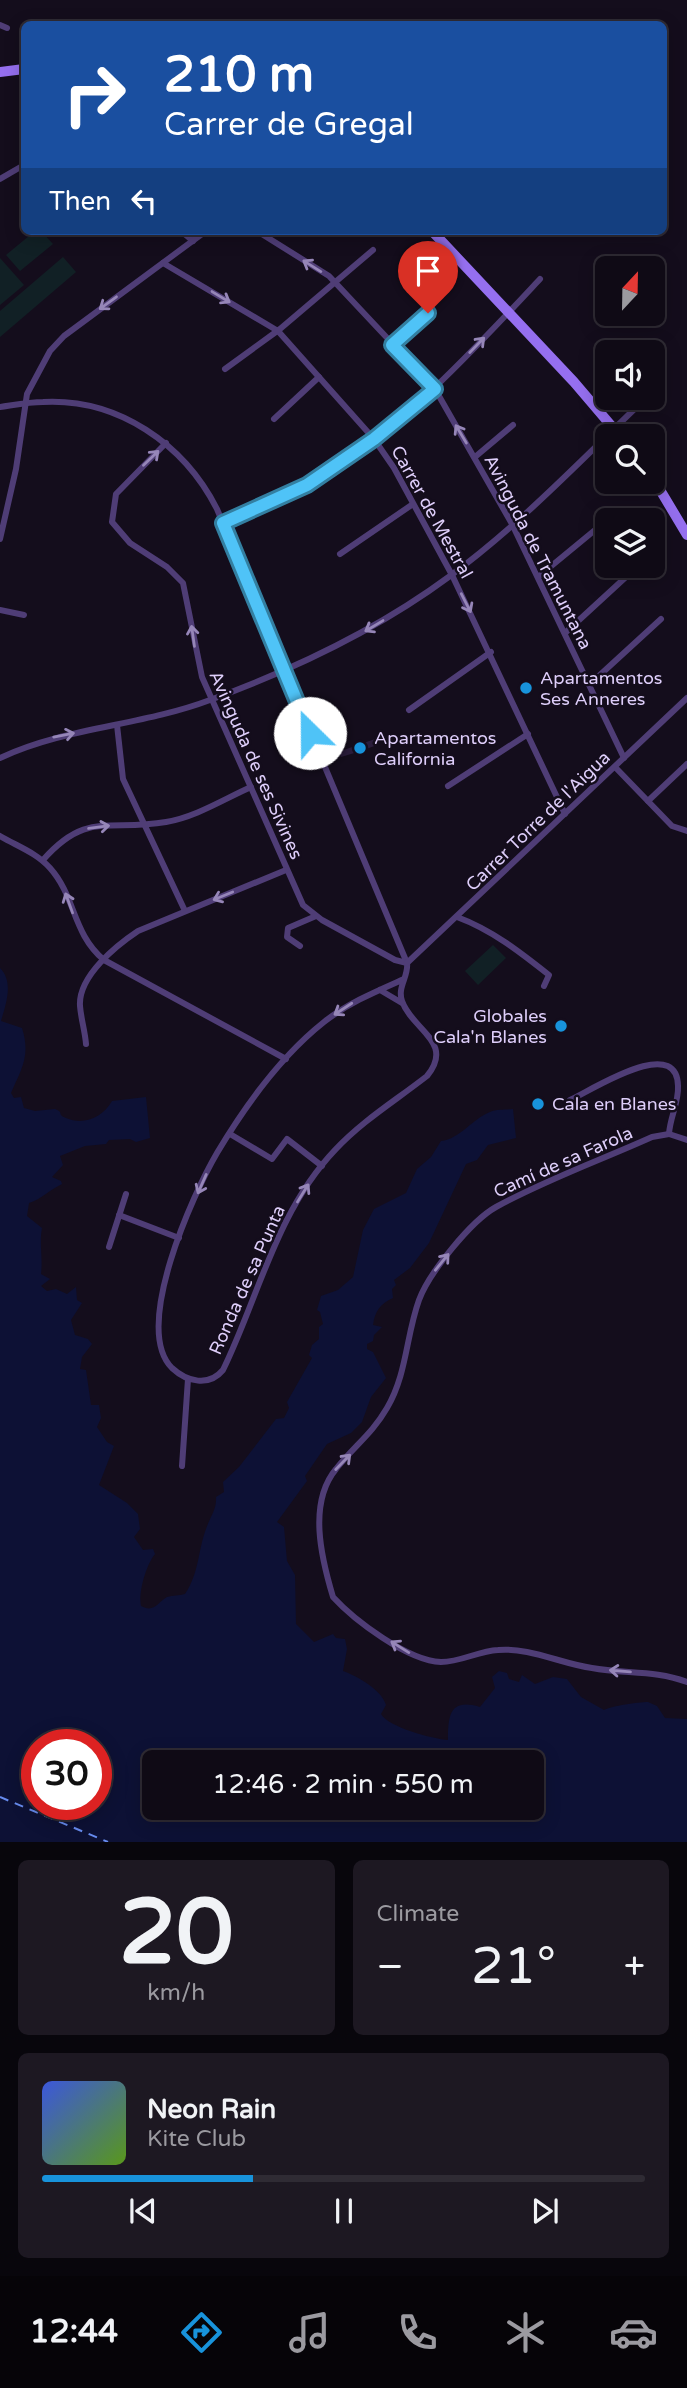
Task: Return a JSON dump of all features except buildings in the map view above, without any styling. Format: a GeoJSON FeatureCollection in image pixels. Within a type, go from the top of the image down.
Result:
{"type":"FeatureCollection","features":[{"type":"Feature","properties":{"kind":"street"},"geometry":{"type":"LineString","coordinates":[[0,72],[21,69]]}},
{"type":"Feature","properties":{"kind":"street"},"geometry":{"type":"LineString","coordinates":[[0,179],[21,167]]}},
{"type":"Feature","properties":{"kind":"street"},"geometry":{"type":"LineString","coordinates":[[186,235],[193,241]]}},
{"type":"Feature","properties":{"kind":"street"},"geometry":{"type":"LineString","coordinates":[[0,539],[32,380],[50,351],[64,336],[201,235]]}},
{"type":"Feature","properties":{"kind":"street","name":"Avinguda de Tramuntana"},"geometry":{"type":"LineString","coordinates":[[263,235],[336,283],[435,389],[512,524],[624,758]]}},
{"type":"Feature","properties":{"kind":"street"},"geometry":{"type":"LineString","coordinates":[[436,235],[610,424]]}},
{"type":"Feature","properties":{"kind":"street"},"geometry":{"type":"LineString","coordinates":[[225,369],[278,331],[373,250]]}},
{"type":"Feature","properties":{"kind":"street","name":"Carrer de Mestral"},"geometry":{"type":"LineString","coordinates":[[163,263],[278,331],[374,439],[452,575],[491,652],[565,814]]}},
{"type":"Feature","properties":{"kind":"street"},"geometry":{"type":"LineString","coordinates":[[223,523],[307,485],[374,439],[435,389],[540,279]]}},
{"type":"Feature","properties":{"kind":"street"},"geometry":{"type":"LineString","coordinates":[[392,345],[428,313]]}},
{"type":"Feature","properties":{"kind":"street"},"geometry":{"type":"LineString","coordinates":[[274,419],[319,377]]}},
{"type":"Feature","properties":{"kind":"street"},"geometry":{"type":"LineString","coordinates":[[0,407],[66,403],[96,408],[136,423],[166,443],[198,475],[223,523],[407,963],[402,1003]]}},
{"type":"Feature","properties":{"kind":"street"},"geometry":{"type":"LineString","coordinates":[[624,424],[636,410]]}},
{"type":"Feature","properties":{"kind":"street"},"geometry":{"type":"LineString","coordinates":[[475,457],[513,425]]}},
{"type":"Feature","properties":{"kind":"street","name":"Avinguda de ses Sivines"},"geometry":{"type":"LineString","coordinates":[[166,443],[116,494],[112,522],[130,543],[167,567],[183,583],[197,664],[303,905],[316,916],[395,960],[407,963]]}},
{"type":"Feature","properties":{"kind":"street"},"geometry":{"type":"LineString","coordinates":[[0,758],[46,739],[176,712],[214,699],[341,645],[452,575],[595,451]]}},
{"type":"Feature","properties":{"kind":"street"},"geometry":{"type":"LineString","coordinates":[[663,494],[687,535]]}},
{"type":"Feature","properties":{"kind":"street"},"geometry":{"type":"LineString","coordinates":[[340,554],[413,504]]}},
{"type":"Feature","properties":{"kind":"street"},"geometry":{"type":"LineString","coordinates":[[538,577],[595,530]]}},
{"type":"Feature","properties":{"kind":"street"},"geometry":{"type":"LineString","coordinates":[[565,633],[624,578]]}},
{"type":"Feature","properties":{"kind":"street"},"geometry":{"type":"LineString","coordinates":[[0,610],[24,615]]}},
{"type":"Feature","properties":{"kind":"street"},"geometry":{"type":"LineString","coordinates":[[589,685],[662,619]]}},
{"type":"Feature","properties":{"kind":"street"},"geometry":{"type":"LineString","coordinates":[[409,710],[491,652]]}},
{"type":"Feature","properties":{"kind":"street","name":"Carrer Torre de l'Aigua"},"geometry":{"type":"LineString","coordinates":[[407,963],[687,698]]}},
{"type":"Feature","properties":{"kind":"street"},"geometry":{"type":"LineString","coordinates":[[117,725],[123,779],[185,911]]}},
{"type":"Feature","properties":{"kind":"street"},"geometry":{"type":"LineString","coordinates":[[448,786],[528,734]]}},
{"type":"Feature","properties":{"kind":"street"},"geometry":{"type":"LineString","coordinates":[[648,801],[687,764]]}},
{"type":"Feature","properties":{"kind":"street"},"geometry":{"type":"LineString","coordinates":[[615,767],[672,826],[687,831]]}},
{"type":"Feature","properties":{"kind":"street"},"geometry":{"type":"LineString","coordinates":[[43,860],[62,839],[78,830],[166,822],[190,815],[251,787]]}},
{"type":"Feature","properties":{"kind":"street"},"geometry":{"type":"LineString","coordinates":[[0,836],[43,860],[63,886],[81,935],[104,960],[286,1059]]}},
{"type":"Feature","properties":{"kind":"street"},"geometry":{"type":"LineString","coordinates":[[86,1044],[81,996],[104,960],[138,931],[286,870]]}},
{"type":"Feature","properties":{"kind":"street"},"geometry":{"type":"LineString","coordinates":[[300,946],[287,937],[288,928],[316,916]]}},
{"type":"Feature","properties":{"kind":"street"},"geometry":{"type":"LineString","coordinates":[[457,917],[487,930],[519,951],[549,975],[544,986]]}},
{"type":"Feature","properties":{"kind":"street"},"geometry":{"type":"LineString","coordinates":[[182,1466],[188,1379],[168,1364],[159,1334],[162,1295],[178,1238],[205,1177],[230,1134],[286,1059],[324,1022],[404,979]]}},
{"type":"Feature","properties":{"kind":"street","name":"Ronda de sa Punta"},"geometry":{"type":"LineString","coordinates":[[188,1379],[208,1380],[223,1370],[276,1240],[322,1166],[364,1121],[427,1076],[435,1067],[438,1055],[434,1044],[402,1003],[380,990]]}},
{"type":"Feature","properties":{"kind":"street"},"geometry":{"type":"LineString","coordinates":[[570,1100],[644,1064],[660,1063],[675,1073],[679,1084],[669,1134],[687,1140]]}},
{"type":"Feature","properties":{"kind":"street"},"geometry":{"type":"LineString","coordinates":[[230,1134],[272,1158],[287,1139],[322,1166]]}},
{"type":"Feature","properties":{"kind":"street","name":"Camí de sa Farola"},"geometry":{"type":"LineString","coordinates":[[669,1134],[652,1137],[495,1208],[443,1259],[418,1301],[404,1366],[389,1405],[367,1438],[336,1468],[325,1486],[320,1502],[320,1524],[333,1597],[404,1651],[439,1662],[461,1660],[498,1650],[519,1651],[592,1668],[669,1675],[687,1682]]}},
{"type":"Feature","properties":{"kind":"street"},"geometry":{"type":"LineString","coordinates":[[109,1247],[126,1194]]}},
{"type":"Feature","properties":{"kind":"street"},"geometry":{"type":"LineString","coordinates":[[119,1215],[178,1238]]}},
{"type":"Feature","properties":{"kind":"shaded area"},"geometry":{"type":"Polygon","coordinates":[[[30,235],[45,235],[53,244],[20,271],[6,255],[30,235]]]}},
{"type":"Feature","properties":{"kind":"shaded area"},"geometry":{"type":"Polygon","coordinates":[[[63,257],[76,272],[0,337],[0,311],[63,257]]]}},
{"type":"Feature","properties":{"kind":"shaded area"},"geometry":{"type":"Polygon","coordinates":[[[0,258],[24,285],[0,305],[0,258]]]}},
{"type":"Feature","properties":{"kind":"shaded area"},"geometry":{"type":"Polygon","coordinates":[[[493,945],[506,958],[478,985],[465,971],[493,945]]]}},
{"type":"Feature","properties":{"kind":"shaded area"},"geometry":{"type":"Polygon","coordinates":[[[0,968],[8,986],[1,1021],[22,1028],[25,1038],[24,1062],[11,1093],[14,1098],[21,1097],[24,1108],[35,1111],[55,1109],[63,1117],[80,1121],[98,1116],[112,1101],[146,1097],[150,1138],[136,1142],[130,1139],[109,1140],[106,1144],[85,1146],[60,1156],[63,1165],[52,1177],[62,1184],[29,1203],[27,1216],[42,1228],[41,1274],[50,1279],[41,1286],[47,1291],[56,1289],[67,1294],[76,1287],[77,1300],[82,1303],[71,1320],[75,1335],[88,1339],[92,1344],[82,1357],[80,1369],[86,1370],[91,1405],[99,1405],[101,1418],[97,1427],[107,1442],[114,1446],[99,1485],[127,1503],[138,1514],[140,1529],[134,1537],[143,1550],[153,1549],[155,1554],[142,1587],[140,1600],[141,1606],[145,1608],[152,1608],[167,1597],[185,1594],[190,1586],[216,1497],[224,1492],[223,1482],[239,1467],[276,1419],[284,1418],[289,1408],[287,1402],[312,1358],[309,1355],[312,1345],[319,1339],[319,1327],[323,1324],[317,1310],[321,1296],[338,1290],[353,1277],[363,1230],[374,1209],[406,1193],[417,1169],[431,1157],[441,1141],[454,1137],[490,1112],[513,1109],[516,1138],[488,1145],[477,1160],[466,1164],[429,1243],[410,1268],[394,1280],[396,1285],[392,1289],[393,1298],[381,1305],[377,1312],[373,1325],[382,1327],[374,1335],[373,1341],[367,1344],[367,1349],[373,1352],[386,1378],[371,1397],[362,1422],[351,1433],[327,1444],[305,1476],[307,1481],[277,1522],[284,1527],[287,1561],[295,1575],[296,1624],[314,1642],[333,1634],[336,1638],[345,1639],[347,1649],[343,1671],[362,1680],[380,1694],[386,1705],[381,1714],[385,1719],[401,1728],[432,1737],[448,1740],[450,1716],[453,1711],[462,1705],[480,1707],[495,1688],[492,1677],[499,1671],[507,1673],[509,1679],[519,1682],[522,1675],[535,1684],[553,1677],[567,1679],[581,1697],[604,1710],[625,1704],[648,1702],[657,1706],[665,1718],[687,1719],[687,1842],[0,1842],[0,968]]]}},
{"type":"Feature","properties":{"kind":"ferry route"},"geometry":{"type":"LineString","coordinates":[[0,1797],[108,1842]]}},
{"type":"Feature","properties":{"kind":"place","name":"Apartamentos Ses Anneres"},"geometry":{"type":"Point","coordinates":[526,688]}},
{"type":"Feature","properties":{"kind":"place","name":"Apartamentos California"},"geometry":{"type":"Point","coordinates":[360,748]}},
{"type":"Feature","properties":{"kind":"place","name":"Globales Cala'n Blanes"},"geometry":{"type":"Point","coordinates":[561,1026]}},
{"type":"Feature","properties":{"kind":"place","name":"Cala en Blanes"},"geometry":{"type":"Point","coordinates":[538,1104]}},
{"type":"Feature","properties":{"kind":"route"},"geometry":{"type":"LineString","coordinates":[[310,733],[223,523],[307,485],[374,439],[435,389],[392,345],[428,313]]}}]}
